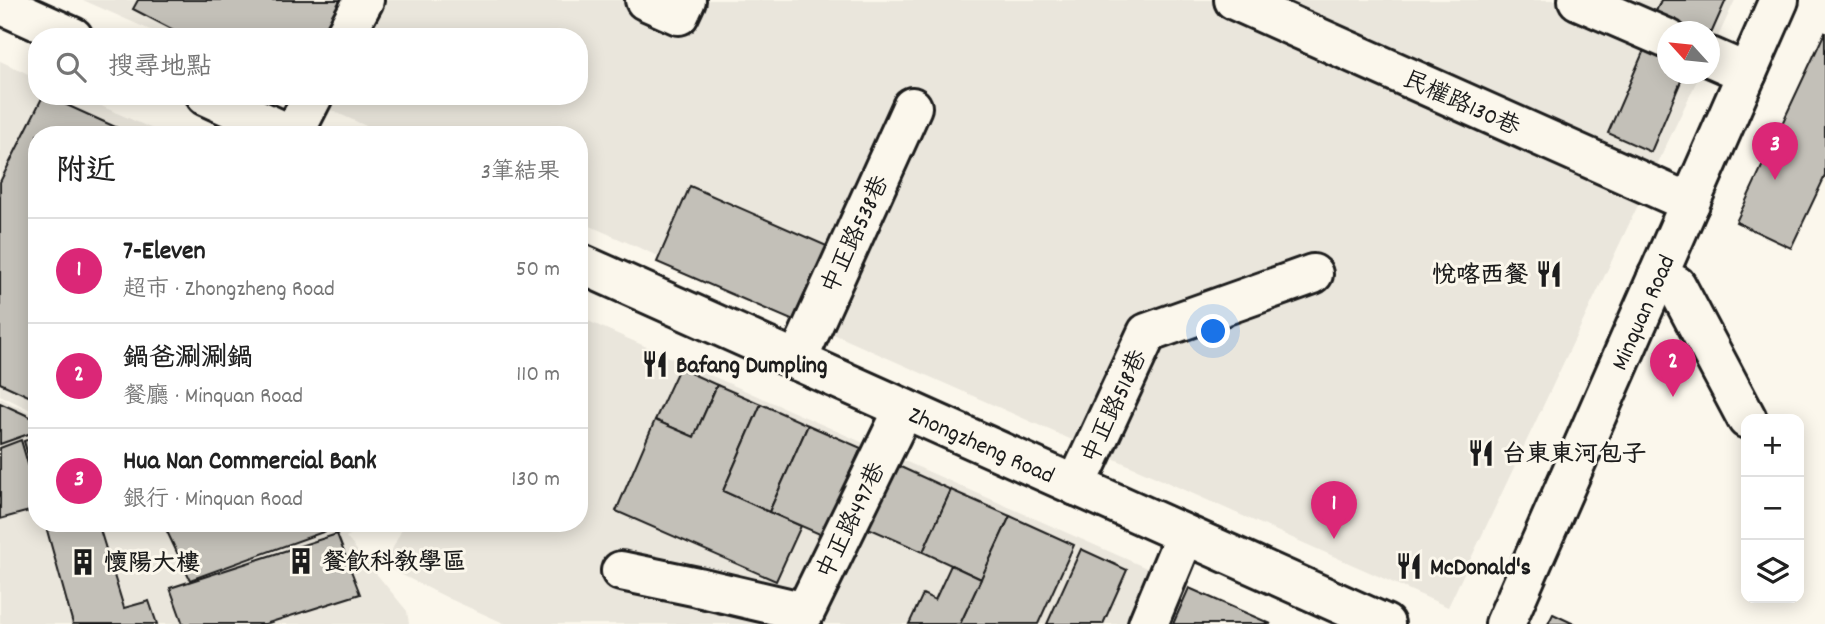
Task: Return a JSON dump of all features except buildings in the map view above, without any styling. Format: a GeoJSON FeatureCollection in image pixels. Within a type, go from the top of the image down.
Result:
{"type":"FeatureCollection","features":[{"type":"Feature","properties":{"kind":"street"},"geometry":{"type":"LineString","coordinates":[[349,28],[364,0]]}},
{"type":"Feature","properties":{"kind":"street"},"geometry":{"type":"LineString","coordinates":[[646,0],[679,16],[686,0]]}},
{"type":"Feature","properties":{"kind":"street","name":"民權路130巷"},"geometry":{"type":"LineString","coordinates":[[1234,0],[1690,203]]}},
{"type":"Feature","properties":{"kind":"street"},"geometry":{"type":"LineString","coordinates":[[1578,0],[1657,34]]}},
{"type":"Feature","properties":{"kind":"street","name":"Minquan Road"},"geometry":{"type":"LineString","coordinates":[[1505,624],[1779,0]]}},
{"type":"Feature","properties":{"kind":"street"},"geometry":{"type":"LineString","coordinates":[[0,4],[53,28]]}},
{"type":"Feature","properties":{"kind":"street"},"geometry":{"type":"LineString","coordinates":[[1720,61],[1747,73]]}},
{"type":"Feature","properties":{"kind":"street"},"geometry":{"type":"LineString","coordinates":[[226,105],[273,126]]}},
{"type":"Feature","properties":{"kind":"street"},"geometry":{"type":"LineString","coordinates":[[298,126],[308,105]]}},
{"type":"Feature","properties":{"kind":"street","name":"中正路538巷"},"geometry":{"type":"LineString","coordinates":[[797,361],[912,107]]}},
{"type":"Feature","properties":{"kind":"street","name":"Zhongzheng Road"},"geometry":{"type":"LineString","coordinates":[[588,267],[1385,624]]}},
{"type":"Feature","properties":{"kind":"street","name":"中正路518巷"},"geometry":{"type":"LineString","coordinates":[[1076,486],[1147,333],[1313,274]]}},
{"type":"Feature","properties":{"kind":"street"},"geometry":{"type":"LineString","coordinates":[[1657,277],[1676,285],[1744,414]]}},
{"type":"Feature","properties":{"kind":"street","name":"中正路497巷"},"geometry":{"type":"LineString","coordinates":[[621,571],[805,612],[904,409]]}},
{"type":"Feature","properties":{"kind":"street"},"geometry":{"type":"LineString","coordinates":[[1148,624],[1185,534]]}},
{"type":"Feature","properties":{"kind":"shaded area"},"geometry":{"type":"Polygon","coordinates":[[[83,0],[1735,0],[1720,32],[1720,21],[1657,21],[1657,84],[1695,84],[1448,607],[588,225],[588,126],[366,126],[320,105],[588,105],[588,28],[146,28],[83,0]]]}},
{"type":"Feature","properties":{"kind":"shaded area"},"geometry":{"type":"Polygon","coordinates":[[[0,61],[28,74],[28,105],[99,105],[146,126],[28,126],[28,409],[0,395],[0,61]]]}},
{"type":"Feature","properties":{"kind":"shaded area"},"geometry":{"type":"Polygon","coordinates":[[[588,321],[1273,624],[506,624],[384,566],[401,532],[588,532],[588,321]]]}},
{"type":"Feature","properties":{"kind":"shaded area"},"geometry":{"type":"Polygon","coordinates":[[[0,398],[28,412],[28,532],[356,532],[346,537],[407,611],[409,624],[0,624],[0,398]]]}},
{"type":"Feature","properties":{"kind":"place","name":"Hua Nan Commercial Bank"},"geometry":{"type":"Point","coordinates":[1775,180]}},
{"type":"Feature","properties":{"kind":"place","name":"悅喀西餐"},"geometry":{"type":"Point","coordinates":[1549,274]}},
{"type":"Feature","properties":{"kind":"place","name":"Bafang Dumpling"},"geometry":{"type":"Point","coordinates":[655,364]}},
{"type":"Feature","properties":{"kind":"place","name":"鍋爸涮涮鍋"},"geometry":{"type":"Point","coordinates":[1673,397]}},
{"type":"Feature","properties":{"kind":"place","name":"台東東河包子"},"geometry":{"type":"Point","coordinates":[1481,453]}},
{"type":"Feature","properties":{"kind":"place","name":"7-Eleven"},"geometry":{"type":"Point","coordinates":[1334,539]}},
{"type":"Feature","properties":{"kind":"place","name":"餐飲科教學區"},"geometry":{"type":"Point","coordinates":[301,561]}},
{"type":"Feature","properties":{"kind":"place","name":"懷陽大樓"},"geometry":{"type":"Point","coordinates":[83,562]}},
{"type":"Feature","properties":{"kind":"place","name":"McDonald's"},"geometry":{"type":"Point","coordinates":[1409,566]}}]}
